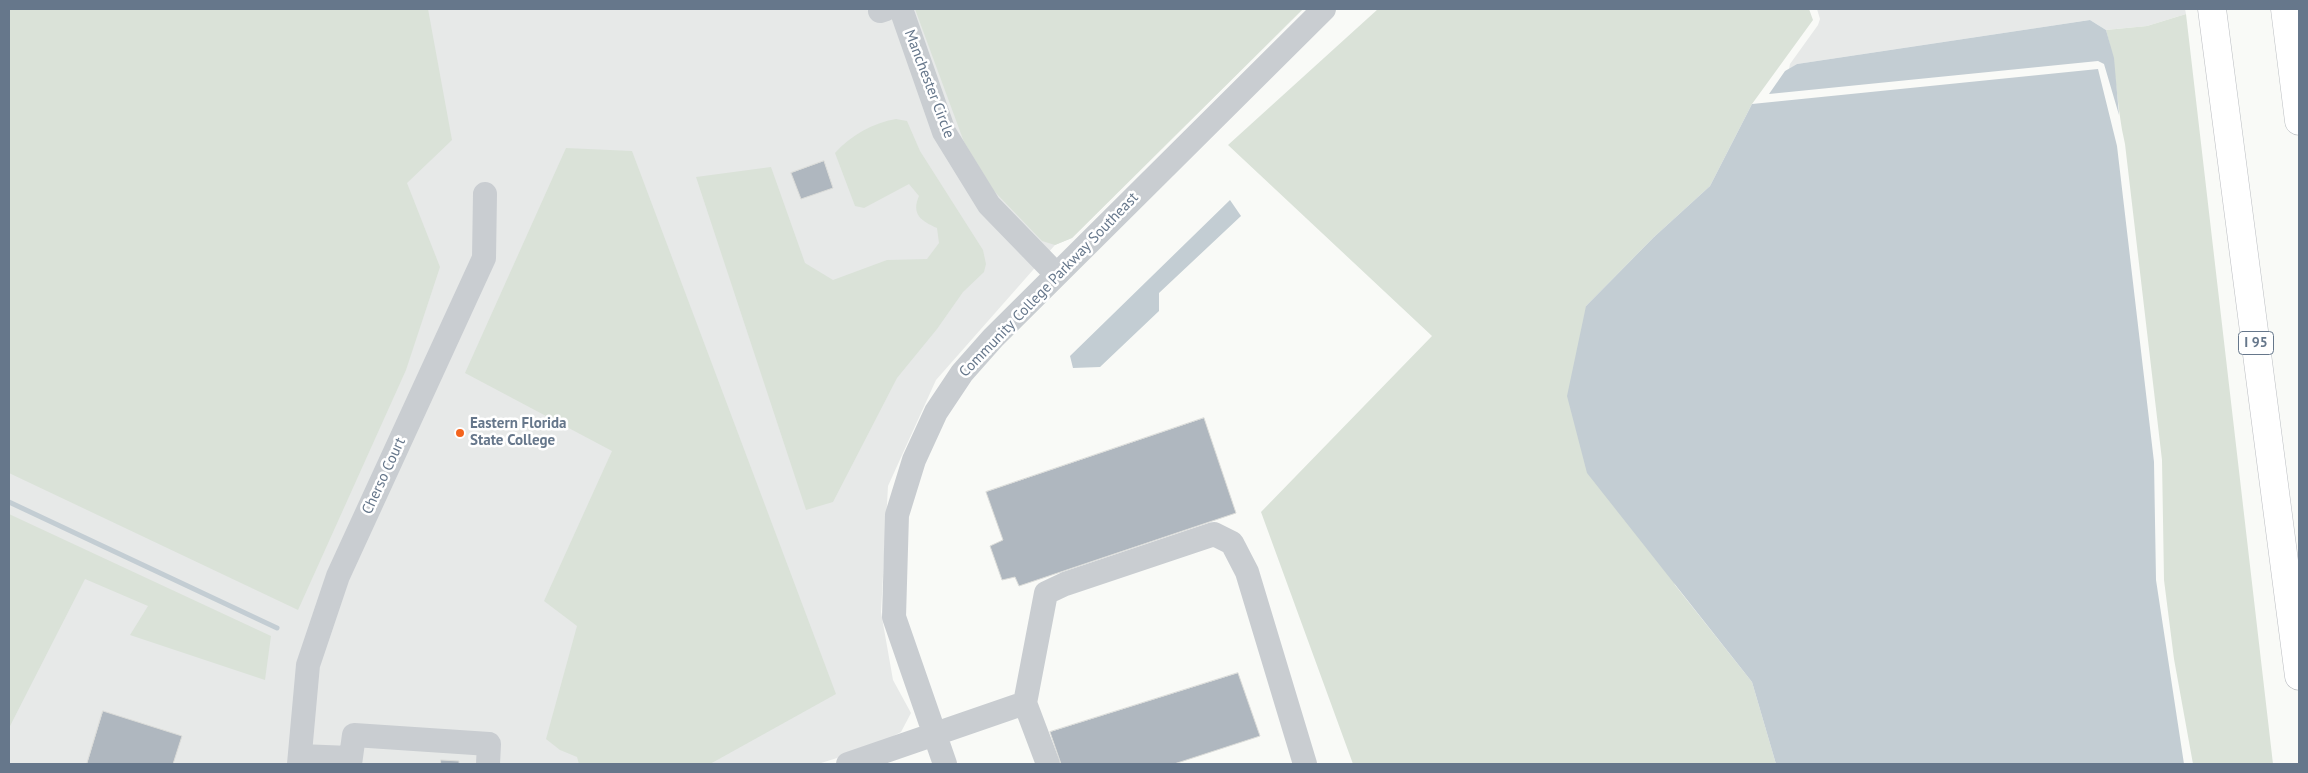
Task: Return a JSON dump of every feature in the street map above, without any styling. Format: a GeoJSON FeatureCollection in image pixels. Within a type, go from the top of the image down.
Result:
{"type":"FeatureCollection","features":[{"type":"Feature","properties":{"kind":"highway","name":"I 95"},"geometry":{"type":"LineString","coordinates":[[2212,9],[2299,676]]}},
{"type":"Feature","properties":{"kind":"highway"},"geometry":{"type":"LineString","coordinates":[[2285,9],[2299,121]]}},
{"type":"Feature","properties":{"kind":"street","name":"Community College Parkway Southeast"},"geometry":{"type":"LineString","coordinates":[[945,764],[894,617],[897,515],[914,460],[941,404],[962,373],[1056,274],[1324,9]]}},
{"type":"Feature","properties":{"kind":"street","name":"Manchester Circle"},"geometry":{"type":"LineString","coordinates":[[889,10],[944,132],[989,205],[1056,274]]}},
{"type":"Feature","properties":{"kind":"street","name":"Cherso Court"},"geometry":{"type":"LineString","coordinates":[[300,760],[308,664],[338,576],[484,258],[485,194]]}},
{"type":"Feature","properties":{"kind":"street"},"geometry":{"type":"LineString","coordinates":[[1048,764],[1026,702],[1046,593],[1065,584],[1214,534],[1232,543],[1247,572],[1305,764]]}},
{"type":"Feature","properties":{"kind":"street"},"geometry":{"type":"LineString","coordinates":[[848,764],[1026,702]]}},
{"type":"Feature","properties":{"kind":"street"},"geometry":{"type":"LineString","coordinates":[[300,760],[350,761],[354,735],[489,744],[488,764]]}},
{"type":"Feature","properties":{"kind":"shaded area","name":"Eastern Florida State College"},"geometry":{"type":"Polygon","coordinates":[[[9,9],[1303,9],[1072,238],[1055,245],[936,380],[888,486],[881,612],[893,680],[911,713],[901,732],[875,746],[818,764],[9,764],[9,9]]]}},
{"type":"Feature","properties":{"kind":"shaded area"},"geometry":{"type":"Polygon","coordinates":[[[9,9],[428,9],[452,140],[407,183],[440,267],[406,370],[298,610],[9,473],[9,9]]]}},
{"type":"Feature","properties":{"kind":"shaded area"},"geometry":{"type":"Polygon","coordinates":[[[915,9],[1303,9],[1072,238],[1055,245],[1042,241],[994,191],[964,142],[915,9]]]}},
{"type":"Feature","properties":{"kind":"shaded area"},"geometry":{"type":"Polygon","coordinates":[[[1378,9],[1809,9],[1813,20],[1752,104],[1710,186],[1654,237],[1586,306],[1675,585],[1752,682],[1776,764],[1353,764],[1261,512],[1432,336],[1228,145],[1378,9]]]}},
{"type":"Feature","properties":{"kind":"shaded area"},"geometry":{"type":"Polygon","coordinates":[[[1817,9],[2185,9],[2186,14],[2147,26],[2106,30],[2090,20],[1797,64],[1789,69],[1790,64],[1818,25],[1820,19],[1817,9]]]}},
{"type":"Feature","properties":{"kind":"shaded area"},"geometry":{"type":"Polygon","coordinates":[[[2186,14],[2273,764],[2193,764],[2174,659],[2164,580],[2162,460],[2125,144],[2110,44],[2106,30],[2147,26],[2186,14]]]}},
{"type":"Feature","properties":{"kind":"shaded area"},"geometry":{"type":"Polygon","coordinates":[[[2090,20],[2106,30],[2114,58],[2119,115],[2104,64],[2098,61],[1769,94],[1785,71],[1797,64],[2090,20]]]}},
{"type":"Feature","properties":{"kind":"shaded area"},"geometry":{"type":"Polygon","coordinates":[[[2098,69],[2117,146],[2154,462],[2156,580],[2184,764],[1776,764],[1752,682],[1587,473],[1567,396],[1586,306],[1654,237],[1710,186],[1752,104],[2098,69]]]}},
{"type":"Feature","properties":{"kind":"shaded area"},"geometry":{"type":"Polygon","coordinates":[[[896,119],[907,121],[920,151],[983,250],[986,264],[984,272],[963,292],[937,329],[897,378],[833,502],[806,510],[696,177],[771,167],[805,263],[833,280],[887,260],[927,259],[939,243],[937,228],[926,223],[919,216],[916,208],[919,196],[909,184],[864,208],[855,206],[835,153],[863,131],[879,123],[896,119]]]}},
{"type":"Feature","properties":{"kind":"shaded area"},"geometry":{"type":"Polygon","coordinates":[[[566,148],[632,151],[836,694],[710,764],[579,764],[577,757],[560,750],[546,739],[577,626],[544,601],[612,451],[465,373],[566,148]]]}},
{"type":"Feature","properties":{"kind":"shaded area"},"geometry":{"type":"Polygon","coordinates":[[[1230,200],[1241,216],[1159,293],[1159,311],[1100,367],[1073,368],[1070,356],[1230,200]]]}},
{"type":"Feature","properties":{"kind":"shaded area"},"geometry":{"type":"Polygon","coordinates":[[[9,514],[271,636],[265,680],[130,635],[148,606],[85,579],[9,728],[9,514]]]}},
{"type":"Feature","properties":{"kind":"building"},"geometry":{"type":"Polygon","coordinates":[[[824,161],[833,188],[801,199],[791,173],[824,161]]]}},
{"type":"Feature","properties":{"kind":"building"},"geometry":{"type":"Polygon","coordinates":[[[1204,418],[1236,513],[1019,586],[1015,577],[1002,580],[990,546],[1003,540],[986,492],[1204,418]]]}},
{"type":"Feature","properties":{"kind":"building"},"geometry":{"type":"Polygon","coordinates":[[[1238,673],[1260,736],[1174,764],[1061,764],[1050,732],[1238,673]]]}},
{"type":"Feature","properties":{"kind":"building"},"geometry":{"type":"Polygon","coordinates":[[[103,711],[182,736],[173,764],[87,764],[103,711]]]}},
{"type":"Feature","properties":{"kind":"building"},"geometry":{"type":"Polygon","coordinates":[[[441,760],[459,761],[459,764],[441,764],[441,760]]]}},
{"type":"Feature","properties":{"kind":"waterway"},"geometry":{"type":"LineString","coordinates":[[9,502],[277,628]]}},
{"type":"Feature","properties":{"kind":"place","name":"Eastern Florida State College"},"geometry":{"type":"Point","coordinates":[460,433]}}]}
